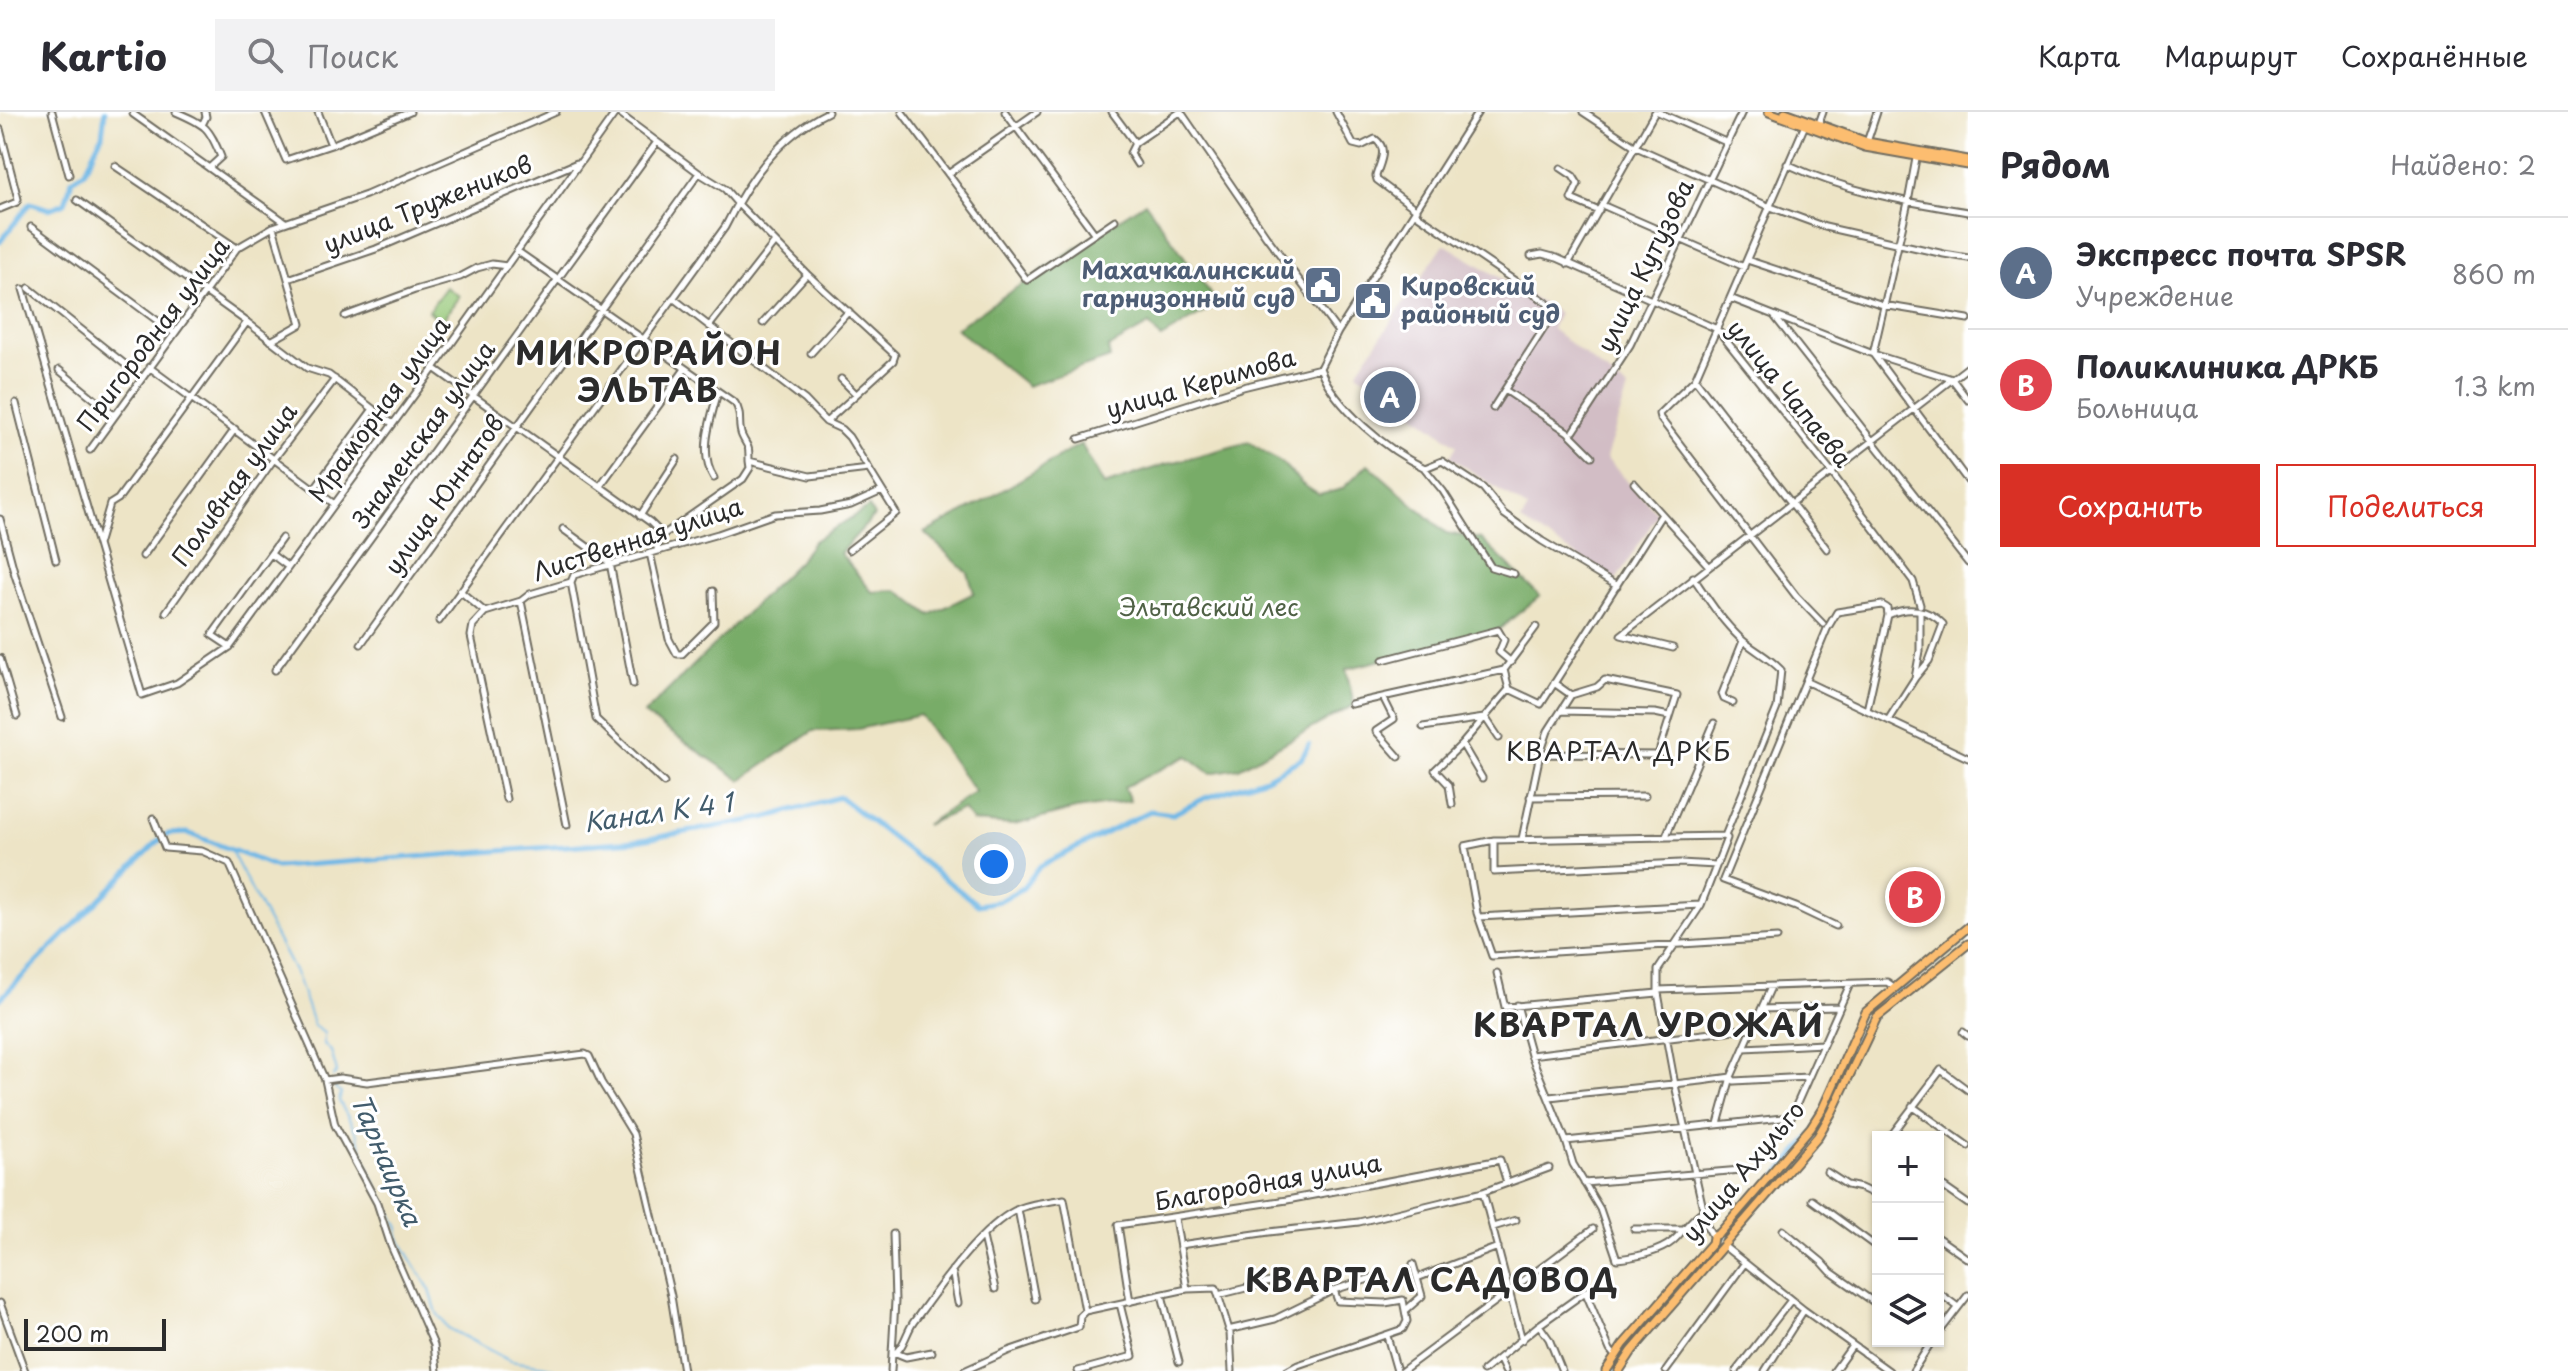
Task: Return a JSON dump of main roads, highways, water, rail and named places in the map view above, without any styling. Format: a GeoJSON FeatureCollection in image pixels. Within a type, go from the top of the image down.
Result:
{"type":"FeatureCollection","features":[{"type":"Feature","properties":{"kind":"main road"},"geometry":{"type":"LineString","coordinates":[[1769,112],[1806,123]]}},
{"type":"Feature","properties":{"kind":"main road"},"geometry":{"type":"LineString","coordinates":[[1785,112],[1866,145],[1968,162]]}},
{"type":"Feature","properties":{"kind":"main road","name":"улица Ахульго"},"geometry":{"type":"LineString","coordinates":[[1606,1371],[1615,1356],[1712,1243],[1713,1237],[1759,1190],[1811,1127],[1823,1108],[1866,1012],[1968,927]]}},
{"type":"Feature","properties":{"kind":"main road"},"geometry":{"type":"LineString","coordinates":[[1619,1371],[1632,1351],[1818,1136],[1877,1017],[1968,944]]}},
{"type":"Feature","properties":{"kind":"main road"},"geometry":{"type":"LineString","coordinates":[[1713,1237],[1725,1247]]}},
{"type":"Feature","properties":{"kind":"waterway"},"geometry":{"type":"LineString","coordinates":[[0,242],[30,203],[49,209],[65,203],[72,180],[84,172],[102,135],[105,112]]}},
{"type":"Feature","properties":{"kind":"waterway","name":"Канал К 4 1"},"geometry":{"type":"LineString","coordinates":[[0,999],[168,834],[188,833],[276,867],[636,841],[764,818],[840,797],[978,905],[999,901],[1023,888],[1040,866],[1150,811],[1173,814],[1205,798],[1266,778],[1301,759],[1309,745]]}},
{"type":"Feature","properties":{"kind":"waterway","name":"Тарнаирка"},"geometry":{"type":"LineString","coordinates":[[231,851],[297,977],[314,1026],[324,1033],[324,1044],[331,1051],[337,1072],[333,1077]]}},
{"type":"Feature","properties":{"kind":"waterway"},"geometry":{"type":"LineString","coordinates":[[1613,1371],[1624,1352],[1814,1133],[1852,1048],[1870,1017],[1881,1004],[1968,936]]}},
{"type":"Feature","properties":{"kind":"waterway","name":"Тарнаирка"},"geometry":{"type":"LineString","coordinates":[[333,1082],[341,1093],[339,1101],[356,1132],[370,1173],[399,1228],[398,1237],[430,1290],[437,1313],[448,1328],[510,1361],[559,1371]]}},
{"type":"Feature","properties":{"kind":"place","name":"Махачкалинский гарнизонный суд"},"geometry":{"type":"Point","coordinates":[1323,285]}},
{"type":"Feature","properties":{"kind":"place","name":"Кировский районый суд"},"geometry":{"type":"Point","coordinates":[1373,301]}},
{"type":"Feature","properties":{"kind":"place","name":"Экспресс почта SPSR"},"geometry":{"type":"Point","coordinates":[1390,397]}},
{"type":"Feature","properties":{"kind":"place","name":"Поликлиника ДРКБ"},"geometry":{"type":"Point","coordinates":[1915,897]}},
{"type":"Feature","properties":{"kind":"district","name":"МИКРОРАЙОН ЭЛЬТАВ"},"geometry":{"type":"Point","coordinates":[649,372]}},
{"type":"Feature","properties":{"kind":"district","name":"КВАРТАЛ ДРКБ"},"geometry":{"type":"Point","coordinates":[1619,752]}},
{"type":"Feature","properties":{"kind":"district","name":"КВАРТАЛ УРОЖАЙ"},"geometry":{"type":"Point","coordinates":[1649,1026]}},
{"type":"Feature","properties":{"kind":"district","name":"КВАРТАЛ САДОВОД"},"geometry":{"type":"Point","coordinates":[1432,1281]}},
{"type":"Feature","properties":{"kind":"park label","name":"Эльтавский лес"},"geometry":{"type":"Point","coordinates":[1209,608]}}]}
